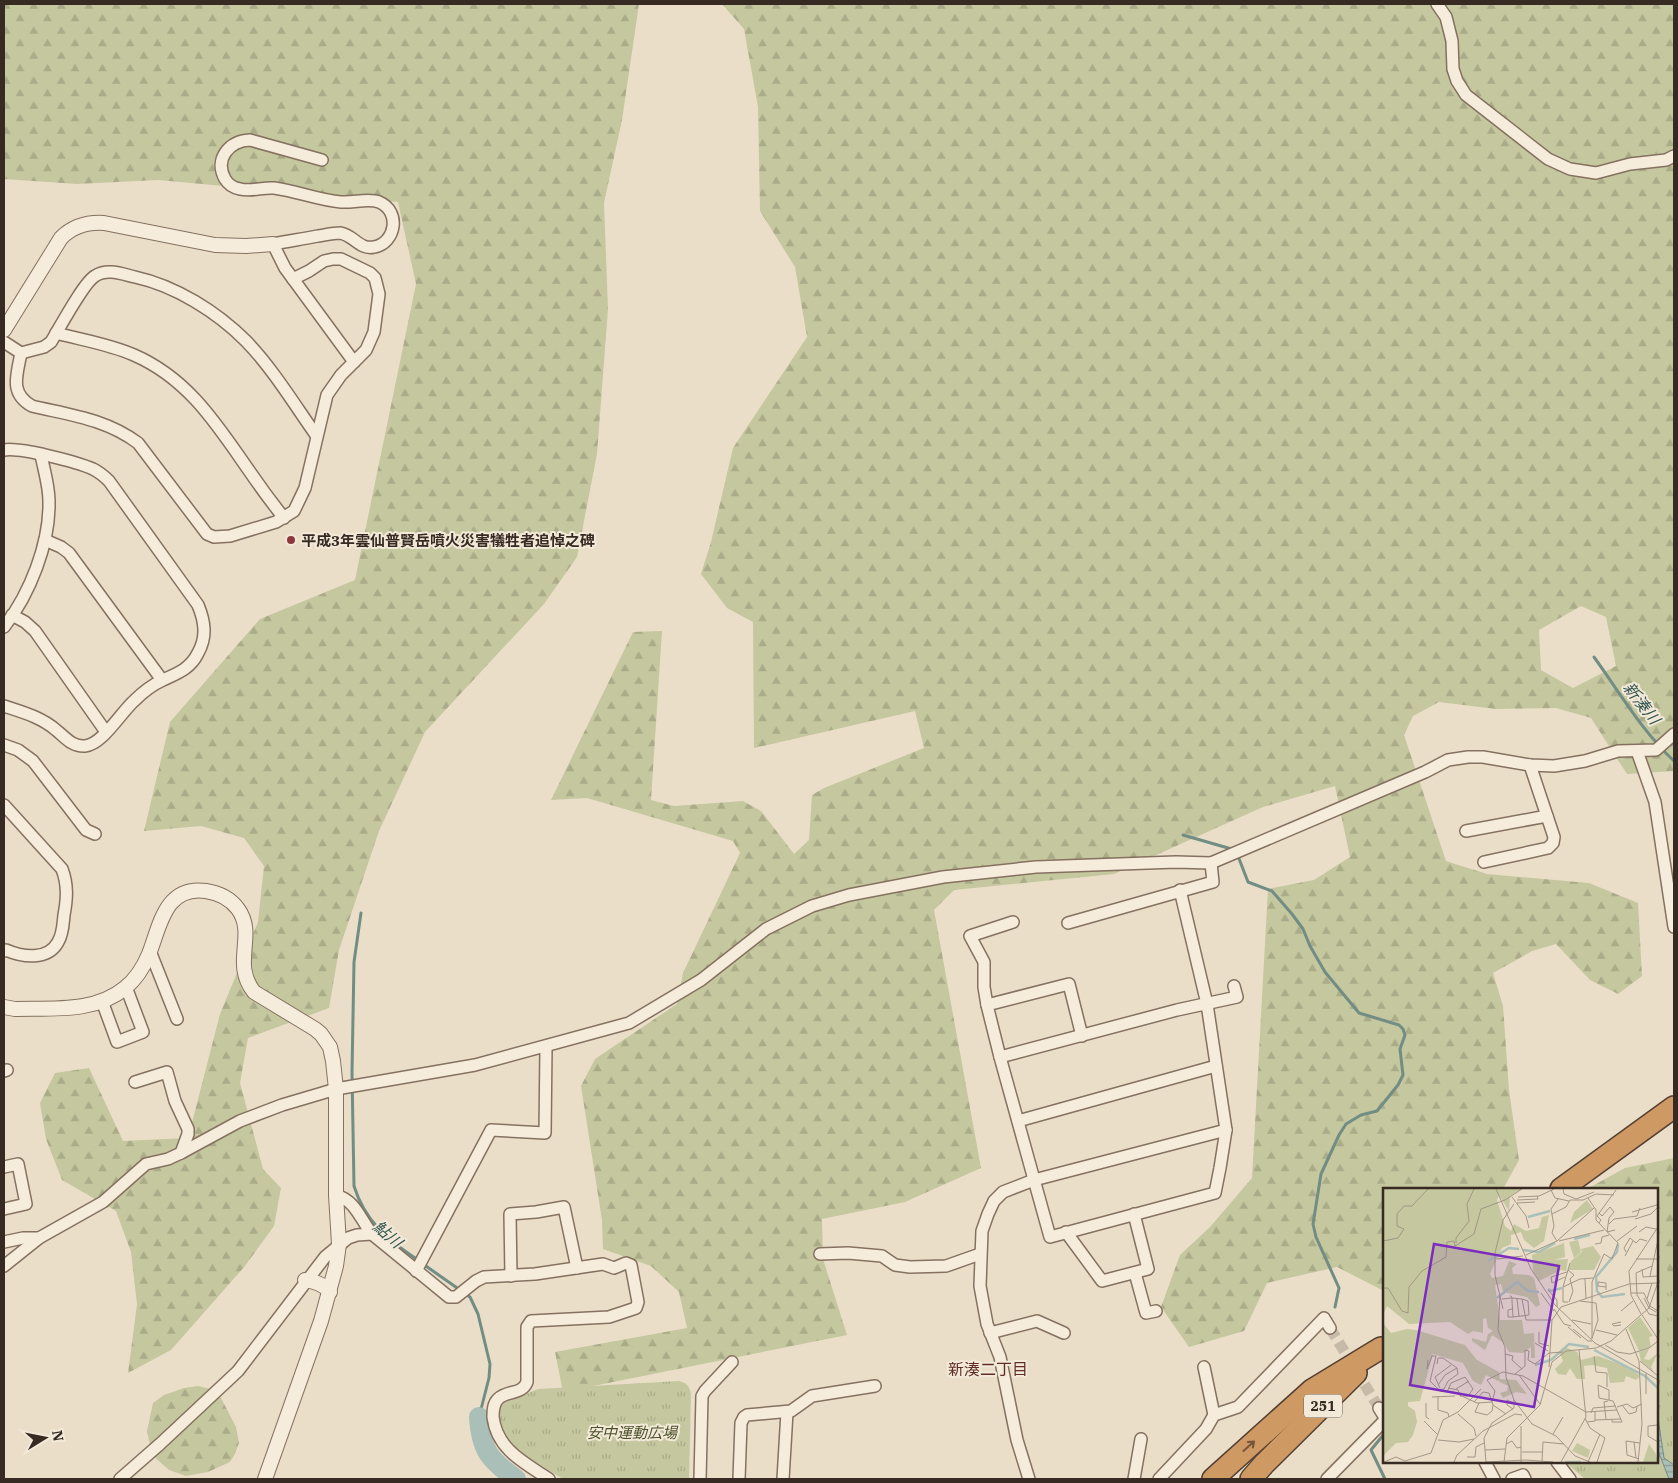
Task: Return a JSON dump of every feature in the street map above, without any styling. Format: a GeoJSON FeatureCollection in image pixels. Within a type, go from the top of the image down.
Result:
{"type":"FeatureCollection","features":[{"type":"Feature","properties":{"kind":"highway"},"geometry":{"type":"LineString","coordinates":[[1562,1188],[1674,1106]]}},
{"type":"Feature","properties":{"kind":"highway"},"geometry":{"type":"LineString","coordinates":[[1213,1479],[1312,1390],[1383,1346]]}},
{"type":"Feature","properties":{"kind":"highway","name":"251"},"geometry":{"type":"LineString","coordinates":[[1257,1474],[1383,1346]]}},
{"type":"Feature","properties":{"kind":"street"},"geometry":{"type":"LineString","coordinates":[[1437,4],[1446,17],[1452,41],[1453,69],[1456,81],[1466,95],[1548,159],[1570,169],[1596,173],[1630,164],[1666,160],[1674,156]]}},
{"type":"Feature","properties":{"kind":"street"},"geometry":{"type":"LineString","coordinates":[[4,330],[61,238],[73,228],[81,225],[104,223],[215,245],[246,246],[273,244],[342,234],[366,248],[382,245],[393,232],[394,224],[392,215],[387,207],[380,202],[372,200],[343,202],[320,199],[275,188],[242,190],[234,188],[227,182],[223,175],[222,166],[222,158],[229,147],[242,140],[250,140],[322,160]]}},
{"type":"Feature","properties":{"kind":"street"},"geometry":{"type":"LineString","coordinates":[[273,244],[279,259],[354,362]]}},
{"type":"Feature","properties":{"kind":"street"},"geometry":{"type":"LineString","coordinates":[[21,353],[16,381],[19,396],[24,402],[32,406],[93,420],[124,432],[138,443],[207,534],[222,538],[267,526],[294,511],[303,494],[327,395],[341,375],[366,350],[374,332],[379,294],[375,278],[370,273],[341,259],[332,258],[324,261],[293,279]]}},
{"type":"Feature","properties":{"kind":"street"},"geometry":{"type":"LineString","coordinates":[[4,342],[21,353],[44,348],[51,342],[89,280],[101,273],[115,273],[142,279],[163,286],[208,310],[228,325],[267,366],[316,435]]}},
{"type":"Feature","properties":{"kind":"street"},"geometry":{"type":"LineString","coordinates":[[56,333],[135,355],[156,367],[186,389],[203,406],[284,518]]}},
{"type":"Feature","properties":{"kind":"street"},"geometry":{"type":"LineString","coordinates":[[4,450],[18,449],[91,468],[109,481],[198,605],[205,630],[199,653],[185,669],[162,680],[135,700],[95,743],[82,746],[75,744],[42,720],[4,706]]}},
{"type":"Feature","properties":{"kind":"street"},"geometry":{"type":"LineString","coordinates":[[4,627],[41,559],[49,500],[42,455]]}},
{"type":"Feature","properties":{"kind":"street"},"geometry":{"type":"LineString","coordinates":[[45,540],[69,553],[162,680]]}},
{"type":"Feature","properties":{"kind":"street"},"geometry":{"type":"LineString","coordinates":[[12,614],[35,631],[106,732]]}},
{"type":"Feature","properties":{"kind":"street"},"geometry":{"type":"LineString","coordinates":[[4,1266],[39,1238],[103,1202],[146,1164],[168,1159],[240,1121],[282,1105],[341,1088],[475,1065],[629,1023],[701,980],[766,929],[812,906],[849,895],[942,877],[1036,867],[1176,862],[1211,863],[1425,772],[1448,760],[1483,757],[1530,765],[1554,766],[1585,761],[1618,751],[1637,751],[1660,747],[1674,734]]}},
{"type":"Feature","properties":{"kind":"street"},"geometry":{"type":"LineString","coordinates":[[4,745],[18,750],[33,760],[86,830],[95,834]]}},
{"type":"Feature","properties":{"kind":"street"},"geometry":{"type":"LineString","coordinates":[[1637,751],[1655,802],[1674,927]]}},
{"type":"Feature","properties":{"kind":"street"},"geometry":{"type":"LineString","coordinates":[[1484,862],[1552,846],[1554,838],[1530,765]]}},
{"type":"Feature","properties":{"kind":"street"},"geometry":{"type":"LineString","coordinates":[[4,805],[62,869],[67,896],[62,934],[52,950],[44,954],[28,956],[17,955],[4,949]]}},
{"type":"Feature","properties":{"kind":"street"},"geometry":{"type":"LineString","coordinates":[[1466,831],[1547,816]]}},
{"type":"Feature","properties":{"kind":"street"},"geometry":{"type":"LineString","coordinates":[[1068,923],[1213,882],[1211,863]]}},
{"type":"Feature","properties":{"kind":"street"},"geometry":{"type":"LineString","coordinates":[[4,1007],[15,1009],[88,1006],[102,1001],[126,987],[141,969],[172,900],[186,892],[202,890],[219,894],[232,902],[242,914],[246,938],[243,963],[246,979],[250,987],[259,996],[315,1028],[330,1047],[341,1088],[336,1194],[339,1244],[330,1292],[265,1479]]}},
{"type":"Feature","properties":{"kind":"street"},"geometry":{"type":"LineString","coordinates":[[1013,922],[970,936],[984,962],[984,987],[987,1005],[1050,1237],[1215,1193],[1226,1130],[1207,1004],[1180,890]]}},
{"type":"Feature","properties":{"kind":"street"},"geometry":{"type":"LineString","coordinates":[[150,951],[178,1019]]}},
{"type":"Feature","properties":{"kind":"street"},"geometry":{"type":"LineString","coordinates":[[987,1005],[1074,982],[1082,1036]]}},
{"type":"Feature","properties":{"kind":"street"},"geometry":{"type":"LineString","coordinates":[[1000,1056],[1237,997],[1234,986]]}},
{"type":"Feature","properties":{"kind":"street"},"geometry":{"type":"LineString","coordinates":[[102,1001],[117,1042],[143,1032],[126,987]]}},
{"type":"Feature","properties":{"kind":"street"},"geometry":{"type":"LineString","coordinates":[[419,1265],[490,1130],[545,1133],[546,1047]]}},
{"type":"Feature","properties":{"kind":"street"},"geometry":{"type":"LineString","coordinates":[[1018,1121],[1216,1066]]}},
{"type":"Feature","properties":{"kind":"street"},"geometry":{"type":"LineString","coordinates":[[135,1082],[167,1072],[175,1101],[188,1128],[188,1134],[181,1153]]}},
{"type":"Feature","properties":{"kind":"street"},"geometry":{"type":"LineString","coordinates":[[1029,1479],[1017,1440],[1004,1371],[982,1305],[980,1254],[982,1231],[994,1201],[1004,1192],[1034,1180],[1226,1130]]}},
{"type":"Feature","properties":{"kind":"street"},"geometry":{"type":"LineString","coordinates":[[4,1167],[18,1164],[26,1204],[4,1209]]}},
{"type":"Feature","properties":{"kind":"street"},"geometry":{"type":"LineString","coordinates":[[336,1194],[351,1202],[372,1234],[419,1265],[449,1297],[460,1293],[480,1278],[535,1274],[603,1264],[614,1268],[626,1263],[630,1264],[638,1306],[634,1310],[609,1317],[575,1320],[536,1320],[528,1323],[527,1382],[522,1390],[499,1398],[494,1407],[493,1415],[498,1436],[508,1450],[549,1479]]}},
{"type":"Feature","properties":{"kind":"street"},"geometry":{"type":"LineString","coordinates":[[511,1276],[510,1214],[517,1212],[536,1212],[564,1207],[576,1268]]}},
{"type":"Feature","properties":{"kind":"street"},"geometry":{"type":"LineString","coordinates":[[1066,1232],[1102,1281],[1135,1273],[1148,1269],[1134,1214]]}},
{"type":"Feature","properties":{"kind":"street"},"geometry":{"type":"LineString","coordinates":[[120,1479],[238,1371],[324,1257],[348,1238],[372,1234]]}},
{"type":"Feature","properties":{"kind":"street"},"geometry":{"type":"LineString","coordinates":[[4,1242],[23,1238],[39,1238]]}},
{"type":"Feature","properties":{"kind":"street"},"geometry":{"type":"LineString","coordinates":[[820,1254],[848,1253],[882,1256],[895,1265],[946,1266],[980,1254]]}},
{"type":"Feature","properties":{"kind":"street"},"geometry":{"type":"LineString","coordinates":[[1135,1273],[1146,1313],[1156,1311]]}},
{"type":"Feature","properties":{"kind":"street"},"geometry":{"type":"LineString","coordinates":[[306,1280],[320,1283],[330,1292]]}},
{"type":"Feature","properties":{"kind":"street"},"geometry":{"type":"LineString","coordinates":[[1214,1415],[1238,1407],[1324,1318],[1330,1328]]}},
{"type":"Feature","properties":{"kind":"street"},"geometry":{"type":"LineString","coordinates":[[990,1333],[1037,1321],[1064,1333]]}},
{"type":"Feature","properties":{"kind":"street"},"geometry":{"type":"LineString","coordinates":[[700,1479],[702,1396],[732,1362]]}},
{"type":"Feature","properties":{"kind":"street"},"geometry":{"type":"LineString","coordinates":[[1159,1479],[1206,1429],[1214,1415],[1204,1367]]}},
{"type":"Feature","properties":{"kind":"street"},"geometry":{"type":"LineString","coordinates":[[739,1479],[741,1423],[744,1417],[747,1415],[787,1412],[794,1410],[804,1400],[812,1396],[875,1386]]}},
{"type":"Feature","properties":{"kind":"street"},"geometry":{"type":"LineString","coordinates":[[783,1479],[787,1412]]}},
{"type":"Feature","properties":{"kind":"street"},"geometry":{"type":"LineString","coordinates":[[1327,1479],[1383,1422]]}},
{"type":"Feature","properties":{"kind":"street"},"geometry":{"type":"LineString","coordinates":[[1134,1479],[1141,1439]]}},
{"type":"Feature","properties":{"kind":"street"},"geometry":{"type":"LineString","coordinates":[[1486,1463],[1494,1479]]}},
{"type":"Feature","properties":{"kind":"street"},"geometry":{"type":"LineString","coordinates":[[1558,1463],[1570,1479]]}},
{"type":"Feature","properties":{"kind":"street"},"geometry":{"type":"LineString","coordinates":[[1512,1479],[1523,1475],[1525,1479]]}},
{"type":"Feature","properties":{"kind":"green space"},"geometry":{"type":"Polygon","coordinates":[[[4,4],[639,4],[622,120],[604,203],[608,309],[597,454],[577,557],[544,604],[425,732],[379,831],[339,950],[329,1008],[248,1038],[240,1083],[263,1169],[281,1188],[274,1226],[245,1266],[171,1350],[128,1373],[137,1304],[131,1252],[116,1211],[62,1180],[46,1139],[40,1103],[55,1073],[89,1068],[123,1141],[188,1138],[220,1014],[258,922],[264,866],[244,838],[201,826],[144,831],[170,722],[260,619],[355,580],[416,284],[398,202],[158,180],[77,184],[4,179],[4,4]]]}},
{"type":"Feature","properties":{"kind":"green space"},"geometry":{"type":"Polygon","coordinates":[[[722,4],[1674,4],[1674,771],[1627,774],[1591,718],[1556,708],[1496,709],[1439,702],[1413,716],[1404,735],[1446,861],[1487,874],[1589,883],[1638,903],[1642,976],[1618,994],[1590,980],[1556,944],[1532,951],[1493,973],[1503,1006],[1509,1090],[1519,1160],[1504,1188],[1383,1188],[1383,1290],[1337,1267],[1267,1283],[1244,1331],[1189,1347],[1161,1307],[1180,1255],[1210,1227],[1252,1178],[1268,889],[1314,880],[1350,857],[1335,786],[1263,807],[1114,874],[954,890],[934,910],[981,1168],[905,1202],[822,1219],[823,1259],[847,1335],[563,1392],[555,1352],[687,1328],[679,1292],[651,1266],[603,1249],[602,1220],[581,1086],[595,1059],[677,1004],[683,973],[740,853],[733,841],[587,798],[551,800],[633,632],[662,631],[651,800],[674,806],[743,801],[761,811],[794,854],[809,840],[812,795],[824,788],[924,748],[915,711],[754,748],[753,622],[727,608],[701,574],[711,542],[733,448],[807,337],[795,267],[760,211],[758,107],[744,29],[722,4]],[[1581,606],[1539,630],[1541,670],[1573,688],[1616,666],[1606,617],[1581,606]]]}},
{"type":"Feature","properties":{"kind":"green space"},"geometry":{"type":"Polygon","coordinates":[[[1674,1158],[1674,1298],[1658,1282],[1658,1188],[1589,1188],[1625,1168],[1674,1158]]]}},
{"type":"Feature","properties":{"kind":"green space"},"geometry":{"type":"Polygon","coordinates":[[[1658,1254],[1674,1281],[1674,1479],[1585,1479],[1566,1463],[1658,1463],[1658,1254]]]}},
{"type":"Feature","properties":{"kind":"green space","name":"安中運動広場"},"geometry":{"type":"Polygon","coordinates":[[[679,1381],[687,1385],[691,1393],[689,1479],[563,1479],[522,1454],[510,1444],[501,1430],[498,1416],[500,1407],[506,1402],[538,1389],[679,1381]]]}},
{"type":"Feature","properties":{"kind":"green space"},"geometry":{"type":"Polygon","coordinates":[[[198,1386],[215,1390],[221,1398],[236,1427],[239,1443],[230,1462],[208,1472],[186,1476],[169,1470],[152,1455],[147,1431],[153,1403],[164,1395],[184,1388],[198,1386]]]}},
{"type":"Feature","properties":{"kind":"shaded area"},"geometry":{"type":"Polygon","coordinates":[[[1658,1418],[1664,1458],[1674,1465],[1674,1479],[1669,1479],[1658,1451],[1658,1418]]]}},
{"type":"Feature","properties":{"kind":"waterway","name":"新湊川"},"geometry":{"type":"LineString","coordinates":[[1594,657],[1641,724],[1674,761]]}},
{"type":"Feature","properties":{"kind":"waterway"},"geometry":{"type":"LineString","coordinates":[[1183,835],[1235,850]]}},
{"type":"Feature","properties":{"kind":"waterway"},"geometry":{"type":"LineString","coordinates":[[1238,856],[1248,882],[1272,891],[1292,914],[1303,929],[1310,946],[1325,972],[1359,1013],[1399,1025],[1405,1035],[1400,1049],[1403,1075],[1398,1085],[1377,1111],[1361,1115],[1346,1124],[1321,1174],[1313,1224],[1316,1237],[1339,1288],[1335,1307]]}},
{"type":"Feature","properties":{"kind":"waterway","name":"鮎川"},"geometry":{"type":"LineString","coordinates":[[361,913],[354,962],[352,1073],[354,1186],[364,1210],[371,1220],[387,1237],[418,1260]]}},
{"type":"Feature","properties":{"kind":"waterway","name":"鮎川"},"geometry":{"type":"LineString","coordinates":[[423,1264],[470,1297],[478,1314],[490,1364],[489,1378],[479,1417]]}},
{"type":"Feature","properties":{"kind":"waterway","name":"鮎川"},"geometry":{"type":"LineString","coordinates":[[479,1417],[482,1438],[489,1454],[493,1460],[516,1479]]}},
{"type":"Feature","properties":{"kind":"waterway"},"geometry":{"type":"LineString","coordinates":[[1383,1435],[1371,1450],[1385,1479]]}},
{"type":"Feature","properties":{"kind":"tunnel"},"geometry":{"type":"LineString","coordinates":[[1330,1328],[1379,1408]]}},
{"type":"Feature","properties":{"kind":"place","name":"平成3年雲仙普賢岳噴火災害犠牲者追悼之碑"},"geometry":{"type":"Point","coordinates":[291,540]}},
{"type":"Feature","properties":{"kind":"district","name":"新湊二丁目"},"geometry":{"type":"Point","coordinates":[988,1369]}}]}
